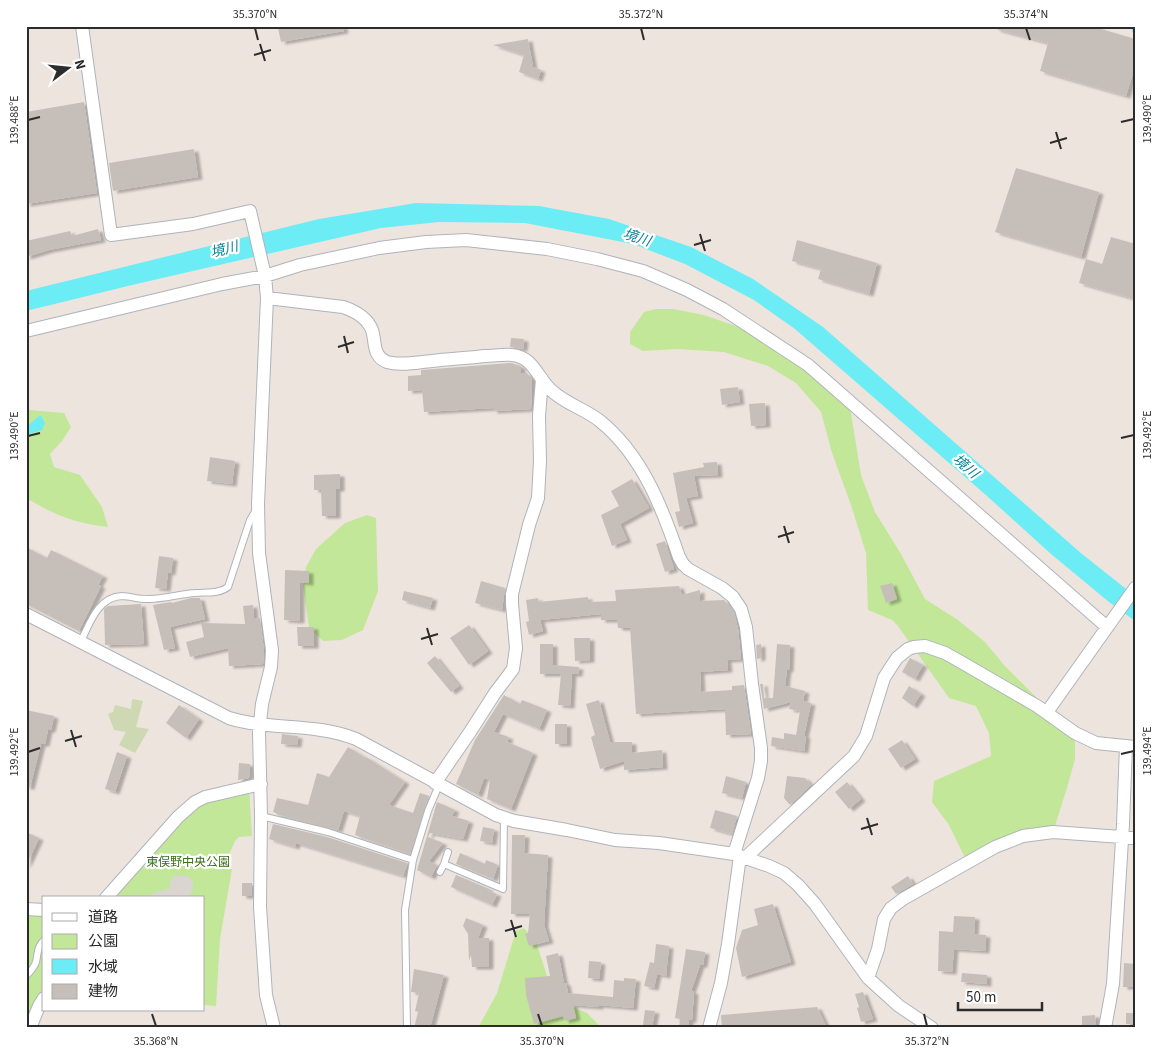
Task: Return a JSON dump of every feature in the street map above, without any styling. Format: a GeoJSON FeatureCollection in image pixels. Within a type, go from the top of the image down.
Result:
{"type":"FeatureCollection","features":[{"type":"Feature","properties":{"kind":"street"},"geometry":{"type":"LineString","coordinates":[[82,26],[111,235],[193,224],[250,211],[265,273],[267,298],[258,504],[259,553],[272,650],[271,667],[262,704],[260,724],[260,907],[266,995],[274,1028]]}},
{"type":"Feature","properties":{"kind":"street"},"geometry":{"type":"LineString","coordinates":[[26,331],[300,265],[379,248],[426,242],[466,240],[547,249],[598,259],[643,271],[723,308],[808,365],[1006,540],[1108,626]]}},
{"type":"Feature","properties":{"kind":"street"},"geometry":{"type":"LineString","coordinates":[[267,298],[343,307],[352,310],[360,315],[372,330],[376,352],[386,361],[403,364],[499,355],[518,356],[527,360],[533,365],[552,391],[600,421],[622,442],[636,460],[648,481],[660,505],[683,564],[722,588],[733,597],[741,609],[748,644],[761,761],[740,856],[721,983],[709,1028]]}},
{"type":"Feature","properties":{"kind":"street"},"geometry":{"type":"LineString","coordinates":[[437,784],[494,693],[513,669],[516,660],[512,594],[538,498],[539,416],[542,379]]}},
{"type":"Feature","properties":{"kind":"street"},"geometry":{"type":"LineString","coordinates":[[1046,712],[1135,588]]}},
{"type":"Feature","properties":{"kind":"street"},"geometry":{"type":"LineString","coordinates":[[26,614],[229,718],[260,724],[295,726],[356,739],[437,784],[504,818],[615,840],[659,843],[740,856],[770,866],[784,873],[815,904],[868,978],[899,1006],[932,1028]]}},
{"type":"Feature","properties":{"kind":"street"},"geometry":{"type":"LineString","coordinates":[[740,856],[854,756],[866,736],[884,678],[897,658],[908,649],[914,647],[925,646],[945,653],[1046,712],[1075,733],[1096,742],[1130,747],[1129,837],[1113,984],[1105,1028]]}},
{"type":"Feature","properties":{"kind":"street"},"geometry":{"type":"LineString","coordinates":[[108,896],[178,817],[195,802],[260,784]]}},
{"type":"Feature","properties":{"kind":"street"},"geometry":{"type":"LineString","coordinates":[[868,978],[878,949],[884,919],[891,908],[967,862],[995,847],[1023,836],[1053,832],[1129,837]]}},
{"type":"Feature","properties":{"kind":"street"},"geometry":{"type":"LineString","coordinates":[[26,909],[42,910]]}},
{"type":"Feature","properties":{"kind":"street"},"geometry":{"type":"LineString","coordinates":[[30,1028],[42,1001]]}},
{"type":"Feature","properties":{"kind":"lane"},"geometry":{"type":"LineString","coordinates":[[81,641],[98,609],[110,598],[125,596],[156,599],[224,591],[228,587],[250,520],[258,504]]}},
{"type":"Feature","properties":{"kind":"lane"},"geometry":{"type":"LineString","coordinates":[[407,1028],[405,910],[413,860],[437,784]]}},
{"type":"Feature","properties":{"kind":"lane"},"geometry":{"type":"LineString","coordinates":[[261,816],[328,832],[413,860]]}},
{"type":"Feature","properties":{"kind":"lane"},"geometry":{"type":"LineString","coordinates":[[444,864],[503,889],[504,818]]}},
{"type":"Feature","properties":{"kind":"lane"},"geometry":{"type":"LineString","coordinates":[[440,872],[448,852]]}},
{"type":"Feature","properties":{"kind":"lane"},"geometry":{"type":"LineString","coordinates":[[26,976],[35,964],[36,953],[42,942]]}},
{"type":"Feature","properties":{"kind":"green space"},"geometry":{"type":"Polygon","coordinates":[[[656,309],[673,309],[704,315],[770,338],[849,401],[861,475],[875,512],[901,554],[925,599],[958,620],[985,642],[1005,666],[1062,723],[1075,733],[1075,759],[1053,832],[967,862],[949,825],[932,802],[934,781],[991,756],[989,733],[976,706],[949,698],[898,626],[892,620],[868,610],[866,553],[832,453],[821,412],[796,383],[768,366],[724,352],[677,349],[643,351],[630,344],[630,332],[644,312],[656,309]]]}},
{"type":"Feature","properties":{"kind":"green space"},"geometry":{"type":"Polygon","coordinates":[[[29,410],[64,413],[71,427],[50,454],[54,467],[80,475],[102,507],[108,527],[65,517],[26,498],[26,412],[29,410]]]}},
{"type":"Feature","properties":{"kind":"green space"},"geometry":{"type":"Polygon","coordinates":[[[367,515],[376,518],[378,591],[363,630],[342,640],[323,641],[309,628],[303,586],[306,567],[316,549],[345,523],[367,515]]]}},
{"type":"Feature","properties":{"kind":"green space"},"geometry":{"type":"Polygon","coordinates":[[[132,699],[143,701],[136,727],[149,729],[135,753],[119,745],[126,732],[114,730],[108,714],[113,712],[115,705],[131,709],[132,699]]]}},
{"type":"Feature","properties":{"kind":"green space","name":"東俣野中央公園"},"geometry":{"type":"Polygon","coordinates":[[[249,787],[252,836],[239,837],[235,841],[224,866],[232,869],[220,939],[216,1006],[205,1005],[205,896],[117,896],[154,845],[188,807],[249,787]]]}},
{"type":"Feature","properties":{"kind":"green space"},"geometry":{"type":"Polygon","coordinates":[[[26,909],[42,910],[42,1001],[26,1028],[26,909]]]}},
{"type":"Feature","properties":{"kind":"green space"},"geometry":{"type":"Polygon","coordinates":[[[524,928],[536,942],[553,994],[563,1003],[587,1013],[602,1028],[478,1028],[497,993],[516,931],[524,928]]]}},
{"type":"Feature","properties":{"kind":"shaded area"},"geometry":{"type":"Polygon","coordinates":[[[178,875],[189,877],[193,882],[193,890],[188,896],[146,896],[170,888],[170,882],[173,877],[178,875]]]}},
{"type":"Feature","properties":{"kind":"water","name":"境川"},"geometry":{"type":"Polygon","coordinates":[[[416,203],[539,206],[609,219],[691,247],[753,279],[823,327],[1082,554],[1135,596],[1135,621],[1051,554],[795,329],[754,300],[685,264],[633,244],[525,223],[439,222],[381,228],[26,311],[26,291],[319,219],[416,203]]]}},
{"type":"Feature","properties":{"kind":"water"},"geometry":{"type":"Polygon","coordinates":[[[41,416],[45,423],[42,430],[26,435],[26,427],[41,416]]]}},
{"type":"Feature","properties":{"kind":"building"},"geometry":{"type":"Polygon","coordinates":[[[292,26],[343,26],[344,31],[281,42],[278,28],[292,26]]]}},
{"type":"Feature","properties":{"kind":"building"},"geometry":{"type":"Polygon","coordinates":[[[996,26],[1091,26],[1135,39],[1135,66],[1126,96],[1040,71],[1048,43],[996,29],[996,26]]]}},
{"type":"Feature","properties":{"kind":"building"},"geometry":{"type":"Polygon","coordinates":[[[528,39],[533,67],[541,70],[538,79],[519,72],[524,55],[493,45],[528,39]]]}},
{"type":"Feature","properties":{"kind":"building"},"geometry":{"type":"Polygon","coordinates":[[[84,102],[97,193],[26,204],[26,112],[84,102]]]}},
{"type":"Feature","properties":{"kind":"building"},"geometry":{"type":"Polygon","coordinates":[[[194,149],[198,177],[113,191],[109,163],[194,149]]]}},
{"type":"Feature","properties":{"kind":"building"},"geometry":{"type":"Polygon","coordinates":[[[1016,168],[1099,192],[1081,257],[995,232],[1016,168]]]}},
{"type":"Feature","properties":{"kind":"building"},"geometry":{"type":"Polygon","coordinates":[[[98,229],[101,240],[49,250],[26,257],[26,241],[70,231],[72,236],[98,229]]]}},
{"type":"Feature","properties":{"kind":"building"},"geometry":{"type":"Polygon","coordinates":[[[1111,237],[1135,244],[1135,299],[1079,283],[1086,259],[1102,264],[1111,237]]]}},
{"type":"Feature","properties":{"kind":"building"},"geometry":{"type":"Polygon","coordinates":[[[797,240],[877,263],[869,294],[818,279],[821,269],[792,261],[797,240]]]}},
{"type":"Feature","properties":{"kind":"building"},"geometry":{"type":"Polygon","coordinates":[[[511,338],[524,339],[523,349],[510,347],[511,338]]]}},
{"type":"Feature","properties":{"kind":"building"},"geometry":{"type":"Polygon","coordinates":[[[511,363],[521,366],[521,373],[527,373],[532,379],[531,409],[493,411],[493,408],[424,412],[422,390],[408,391],[408,376],[421,375],[421,370],[511,363]]]}},
{"type":"Feature","properties":{"kind":"building"},"geometry":{"type":"Polygon","coordinates":[[[738,387],[740,402],[722,405],[720,389],[738,387]]]}},
{"type":"Feature","properties":{"kind":"building"},"geometry":{"type":"Polygon","coordinates":[[[765,403],[766,425],[751,426],[749,404],[765,403]]]}},
{"type":"Feature","properties":{"kind":"building"},"geometry":{"type":"Polygon","coordinates":[[[210,457],[235,461],[232,484],[207,481],[210,457]]]}},
{"type":"Feature","properties":{"kind":"building"},"geometry":{"type":"Polygon","coordinates":[[[717,462],[718,475],[694,476],[698,496],[686,498],[693,523],[679,527],[675,512],[680,511],[673,473],[704,467],[703,463],[717,462]]]}},
{"type":"Feature","properties":{"kind":"building"},"geometry":{"type":"Polygon","coordinates":[[[340,474],[340,489],[336,489],[336,516],[322,516],[321,490],[314,490],[314,475],[340,474]]]}},
{"type":"Feature","properties":{"kind":"building"},"geometry":{"type":"Polygon","coordinates":[[[632,479],[649,508],[620,524],[627,540],[612,546],[601,515],[619,506],[611,491],[632,479]]]}},
{"type":"Feature","properties":{"kind":"building"},"geometry":{"type":"Polygon","coordinates":[[[665,541],[674,569],[665,572],[656,544],[665,541]]]}},
{"type":"Feature","properties":{"kind":"building"},"geometry":{"type":"Polygon","coordinates":[[[26,547],[47,558],[51,550],[103,576],[98,585],[101,586],[79,631],[26,604],[26,547]]]}},
{"type":"Feature","properties":{"kind":"building"},"geometry":{"type":"Polygon","coordinates":[[[159,556],[173,558],[171,573],[168,572],[166,589],[155,588],[159,556]]]}},
{"type":"Feature","properties":{"kind":"building"},"geometry":{"type":"Polygon","coordinates":[[[285,570],[309,571],[309,583],[300,582],[300,621],[284,620],[285,570]]]}},
{"type":"Feature","properties":{"kind":"building"},"geometry":{"type":"Polygon","coordinates":[[[481,581],[505,588],[502,610],[475,603],[481,581]]]}},
{"type":"Feature","properties":{"kind":"building"},"geometry":{"type":"Polygon","coordinates":[[[892,583],[897,599],[886,603],[880,586],[892,583]]]}},
{"type":"Feature","properties":{"kind":"building"},"geometry":{"type":"Polygon","coordinates":[[[679,586],[682,595],[700,590],[700,601],[724,600],[734,612],[741,659],[727,660],[728,670],[700,672],[701,692],[732,690],[732,686],[744,685],[751,734],[726,735],[725,709],[636,714],[630,628],[618,628],[617,620],[601,620],[601,614],[540,620],[543,631],[529,635],[526,622],[529,621],[526,600],[538,598],[539,602],[588,597],[588,602],[616,601],[615,590],[679,586]]]}},
{"type":"Feature","properties":{"kind":"building"},"geometry":{"type":"Polygon","coordinates":[[[404,591],[433,598],[430,608],[402,600],[404,591]]]}},
{"type":"Feature","properties":{"kind":"building"},"geometry":{"type":"Polygon","coordinates":[[[200,598],[205,619],[170,627],[175,648],[164,650],[153,605],[200,598]]]}},
{"type":"Feature","properties":{"kind":"building"},"geometry":{"type":"Polygon","coordinates":[[[141,604],[144,644],[105,645],[104,609],[108,606],[141,604]]]}},
{"type":"Feature","properties":{"kind":"building"},"geometry":{"type":"Polygon","coordinates":[[[253,605],[254,619],[260,618],[264,651],[263,664],[229,666],[228,648],[190,657],[186,642],[204,637],[201,623],[245,624],[243,606],[253,605]]]}},
{"type":"Feature","properties":{"kind":"building"},"geometry":{"type":"Polygon","coordinates":[[[469,625],[488,651],[469,665],[450,638],[469,625]]]}},
{"type":"Feature","properties":{"kind":"building"},"geometry":{"type":"Polygon","coordinates":[[[297,627],[314,627],[314,646],[298,646],[297,627]]]}},
{"type":"Feature","properties":{"kind":"building"},"geometry":{"type":"Polygon","coordinates":[[[574,638],[590,638],[590,660],[575,661],[574,638]]]}},
{"type":"Feature","properties":{"kind":"building"},"geometry":{"type":"Polygon","coordinates":[[[540,644],[553,644],[553,665],[579,667],[578,674],[572,674],[570,706],[558,705],[561,674],[540,674],[540,644]]]}},
{"type":"Feature","properties":{"kind":"building"},"geometry":{"type":"Polygon","coordinates":[[[761,644],[761,658],[757,659],[756,645],[761,644]]]}},
{"type":"Feature","properties":{"kind":"building"},"geometry":{"type":"Polygon","coordinates":[[[777,644],[790,645],[789,670],[787,669],[785,686],[805,691],[803,701],[811,703],[804,736],[806,736],[804,751],[771,746],[772,737],[784,739],[784,733],[796,735],[800,711],[789,709],[791,702],[764,709],[760,684],[763,684],[764,698],[773,698],[777,644]]]}},
{"type":"Feature","properties":{"kind":"building"},"geometry":{"type":"Polygon","coordinates":[[[435,656],[459,686],[451,692],[427,663],[435,656]]]}},
{"type":"Feature","properties":{"kind":"building"},"geometry":{"type":"Polygon","coordinates":[[[910,658],[923,665],[915,679],[902,672],[910,658]]]}},
{"type":"Feature","properties":{"kind":"building"},"geometry":{"type":"Polygon","coordinates":[[[909,686],[921,694],[913,706],[902,698],[909,686]]]}},
{"type":"Feature","properties":{"kind":"building"},"geometry":{"type":"Polygon","coordinates":[[[504,695],[520,704],[522,700],[547,710],[539,729],[503,714],[494,732],[509,737],[507,742],[533,753],[511,809],[487,799],[490,780],[484,778],[478,795],[456,784],[475,740],[504,695]]]}},
{"type":"Feature","properties":{"kind":"building"},"geometry":{"type":"Polygon","coordinates":[[[599,700],[610,742],[632,742],[632,753],[662,750],[663,767],[624,770],[624,761],[600,769],[591,737],[595,735],[586,704],[599,700]]]}},
{"type":"Feature","properties":{"kind":"building"},"geometry":{"type":"Polygon","coordinates":[[[179,705],[199,719],[186,738],[166,723],[179,705]]]}},
{"type":"Feature","properties":{"kind":"building"},"geometry":{"type":"Polygon","coordinates":[[[26,710],[54,716],[45,744],[41,744],[30,787],[26,787],[26,710]]]}},
{"type":"Feature","properties":{"kind":"building"},"geometry":{"type":"Polygon","coordinates":[[[555,724],[567,724],[567,744],[555,744],[555,724]]]}},
{"type":"Feature","properties":{"kind":"building"},"geometry":{"type":"Polygon","coordinates":[[[282,734],[298,736],[297,745],[281,744],[282,734]]]}},
{"type":"Feature","properties":{"kind":"building"},"geometry":{"type":"Polygon","coordinates":[[[902,740],[915,759],[901,768],[888,749],[902,740]]]}},
{"type":"Feature","properties":{"kind":"building"},"geometry":{"type":"Polygon","coordinates":[[[348,747],[405,782],[389,805],[413,813],[420,793],[429,796],[410,854],[355,835],[360,816],[344,811],[338,830],[273,812],[277,798],[308,805],[317,773],[329,777],[348,747]]]}},
{"type":"Feature","properties":{"kind":"building"},"geometry":{"type":"Polygon","coordinates":[[[117,752],[127,756],[115,792],[105,789],[117,752]]]}},
{"type":"Feature","properties":{"kind":"building"},"geometry":{"type":"Polygon","coordinates":[[[239,763],[250,764],[249,778],[238,780],[239,763]]]}},
{"type":"Feature","properties":{"kind":"building"},"geometry":{"type":"Polygon","coordinates":[[[726,776],[746,782],[742,798],[722,793],[726,776]]]}},
{"type":"Feature","properties":{"kind":"building"},"geometry":{"type":"Polygon","coordinates":[[[787,776],[805,778],[811,785],[790,805],[784,798],[787,776]]]}},
{"type":"Feature","properties":{"kind":"building"},"geometry":{"type":"Polygon","coordinates":[[[847,782],[861,799],[849,809],[835,792],[847,782]]]}},
{"type":"Feature","properties":{"kind":"building"},"geometry":{"type":"Polygon","coordinates":[[[437,802],[455,810],[452,816],[469,821],[463,839],[430,833],[428,837],[443,843],[429,861],[437,865],[431,877],[417,870],[437,802]]]}},
{"type":"Feature","properties":{"kind":"building"},"geometry":{"type":"Polygon","coordinates":[[[715,810],[737,816],[732,834],[710,828],[715,810]]]}},
{"type":"Feature","properties":{"kind":"building"},"geometry":{"type":"Polygon","coordinates":[[[273,824],[327,837],[407,863],[407,865],[403,876],[296,843],[295,847],[269,839],[273,824]]]}},
{"type":"Feature","properties":{"kind":"building"},"geometry":{"type":"Polygon","coordinates":[[[483,827],[494,829],[492,843],[480,841],[483,827]]]}},
{"type":"Feature","properties":{"kind":"building"},"geometry":{"type":"Polygon","coordinates":[[[26,832],[39,838],[26,866],[26,832]]]}},
{"type":"Feature","properties":{"kind":"building"},"geometry":{"type":"Polygon","coordinates":[[[512,835],[525,835],[524,853],[548,855],[544,925],[549,941],[529,946],[525,934],[528,933],[530,914],[511,914],[512,835]]]}},
{"type":"Feature","properties":{"kind":"building"},"geometry":{"type":"Polygon","coordinates":[[[460,853],[485,864],[486,860],[498,865],[493,879],[456,864],[460,853]]]}},
{"type":"Feature","properties":{"kind":"building"},"geometry":{"type":"Polygon","coordinates":[[[456,875],[497,894],[492,905],[451,887],[456,875]]]}},
{"type":"Feature","properties":{"kind":"building"},"geometry":{"type":"Polygon","coordinates":[[[908,876],[913,884],[896,894],[891,887],[908,876]]]}},
{"type":"Feature","properties":{"kind":"building"},"geometry":{"type":"Polygon","coordinates":[[[242,883],[252,883],[252,896],[242,896],[242,883]]]}},
{"type":"Feature","properties":{"kind":"building"},"geometry":{"type":"Polygon","coordinates":[[[773,904],[791,962],[742,977],[736,948],[742,930],[758,925],[754,909],[773,904]]]}},
{"type":"Feature","properties":{"kind":"building"},"geometry":{"type":"Polygon","coordinates":[[[954,916],[975,917],[974,934],[986,935],[985,951],[954,949],[952,972],[938,971],[939,931],[953,932],[954,916]]]}},
{"type":"Feature","properties":{"kind":"building"},"geometry":{"type":"Polygon","coordinates":[[[466,918],[483,925],[478,938],[489,938],[489,967],[472,967],[471,955],[469,961],[468,934],[463,926],[466,918]]]}},
{"type":"Feature","properties":{"kind":"building"},"geometry":{"type":"Polygon","coordinates":[[[656,944],[669,946],[666,976],[657,974],[654,988],[644,986],[650,962],[654,963],[656,944]]]}},
{"type":"Feature","properties":{"kind":"building"},"geometry":{"type":"Polygon","coordinates":[[[686,949],[705,952],[703,965],[700,965],[691,991],[694,992],[692,1020],[689,1020],[689,1028],[679,1028],[680,1019],[675,1018],[686,949]]]}},
{"type":"Feature","properties":{"kind":"building"},"geometry":{"type":"Polygon","coordinates":[[[558,953],[568,993],[613,997],[614,980],[624,981],[624,978],[636,979],[633,1008],[573,1005],[576,1018],[565,1021],[563,1016],[534,1024],[526,995],[525,978],[550,976],[546,956],[558,953]]]}},
{"type":"Feature","properties":{"kind":"building"},"geometry":{"type":"Polygon","coordinates":[[[589,961],[601,962],[599,979],[588,978],[589,961]]]}},
{"type":"Feature","properties":{"kind":"building"},"geometry":{"type":"Polygon","coordinates":[[[1124,963],[1135,964],[1135,987],[1123,987],[1124,963]]]}},
{"type":"Feature","properties":{"kind":"building"},"geometry":{"type":"Polygon","coordinates":[[[414,969],[444,975],[430,1028],[414,1028],[418,1012],[415,1011],[419,993],[411,992],[414,969]]]}},
{"type":"Feature","properties":{"kind":"building"},"geometry":{"type":"Polygon","coordinates":[[[962,973],[987,975],[987,984],[961,982],[962,973]]]}},
{"type":"Feature","properties":{"kind":"building"},"geometry":{"type":"Polygon","coordinates":[[[863,992],[873,1019],[861,1022],[855,994],[863,992]]]}},
{"type":"Feature","properties":{"kind":"building"},"geometry":{"type":"Polygon","coordinates":[[[817,1007],[827,1028],[722,1028],[721,1015],[817,1007]]]}},
{"type":"Feature","properties":{"kind":"building"},"geometry":{"type":"Polygon","coordinates":[[[645,1010],[655,1011],[652,1027],[643,1025],[645,1010]]]}},
{"type":"Feature","properties":{"kind":"building"},"geometry":{"type":"Polygon","coordinates":[[[1126,1013],[1135,1013],[1135,1024],[1126,1024],[1126,1013]]]}},
{"type":"Feature","properties":{"kind":"building"},"geometry":{"type":"Polygon","coordinates":[[[1095,1015],[1096,1028],[1082,1028],[1082,1016],[1095,1015]]]}},
{"type":"Feature","properties":{"kind":"waterway"},"geometry":{"type":"LineString","coordinates":[[1132,26],[1135,34]]}}]}
